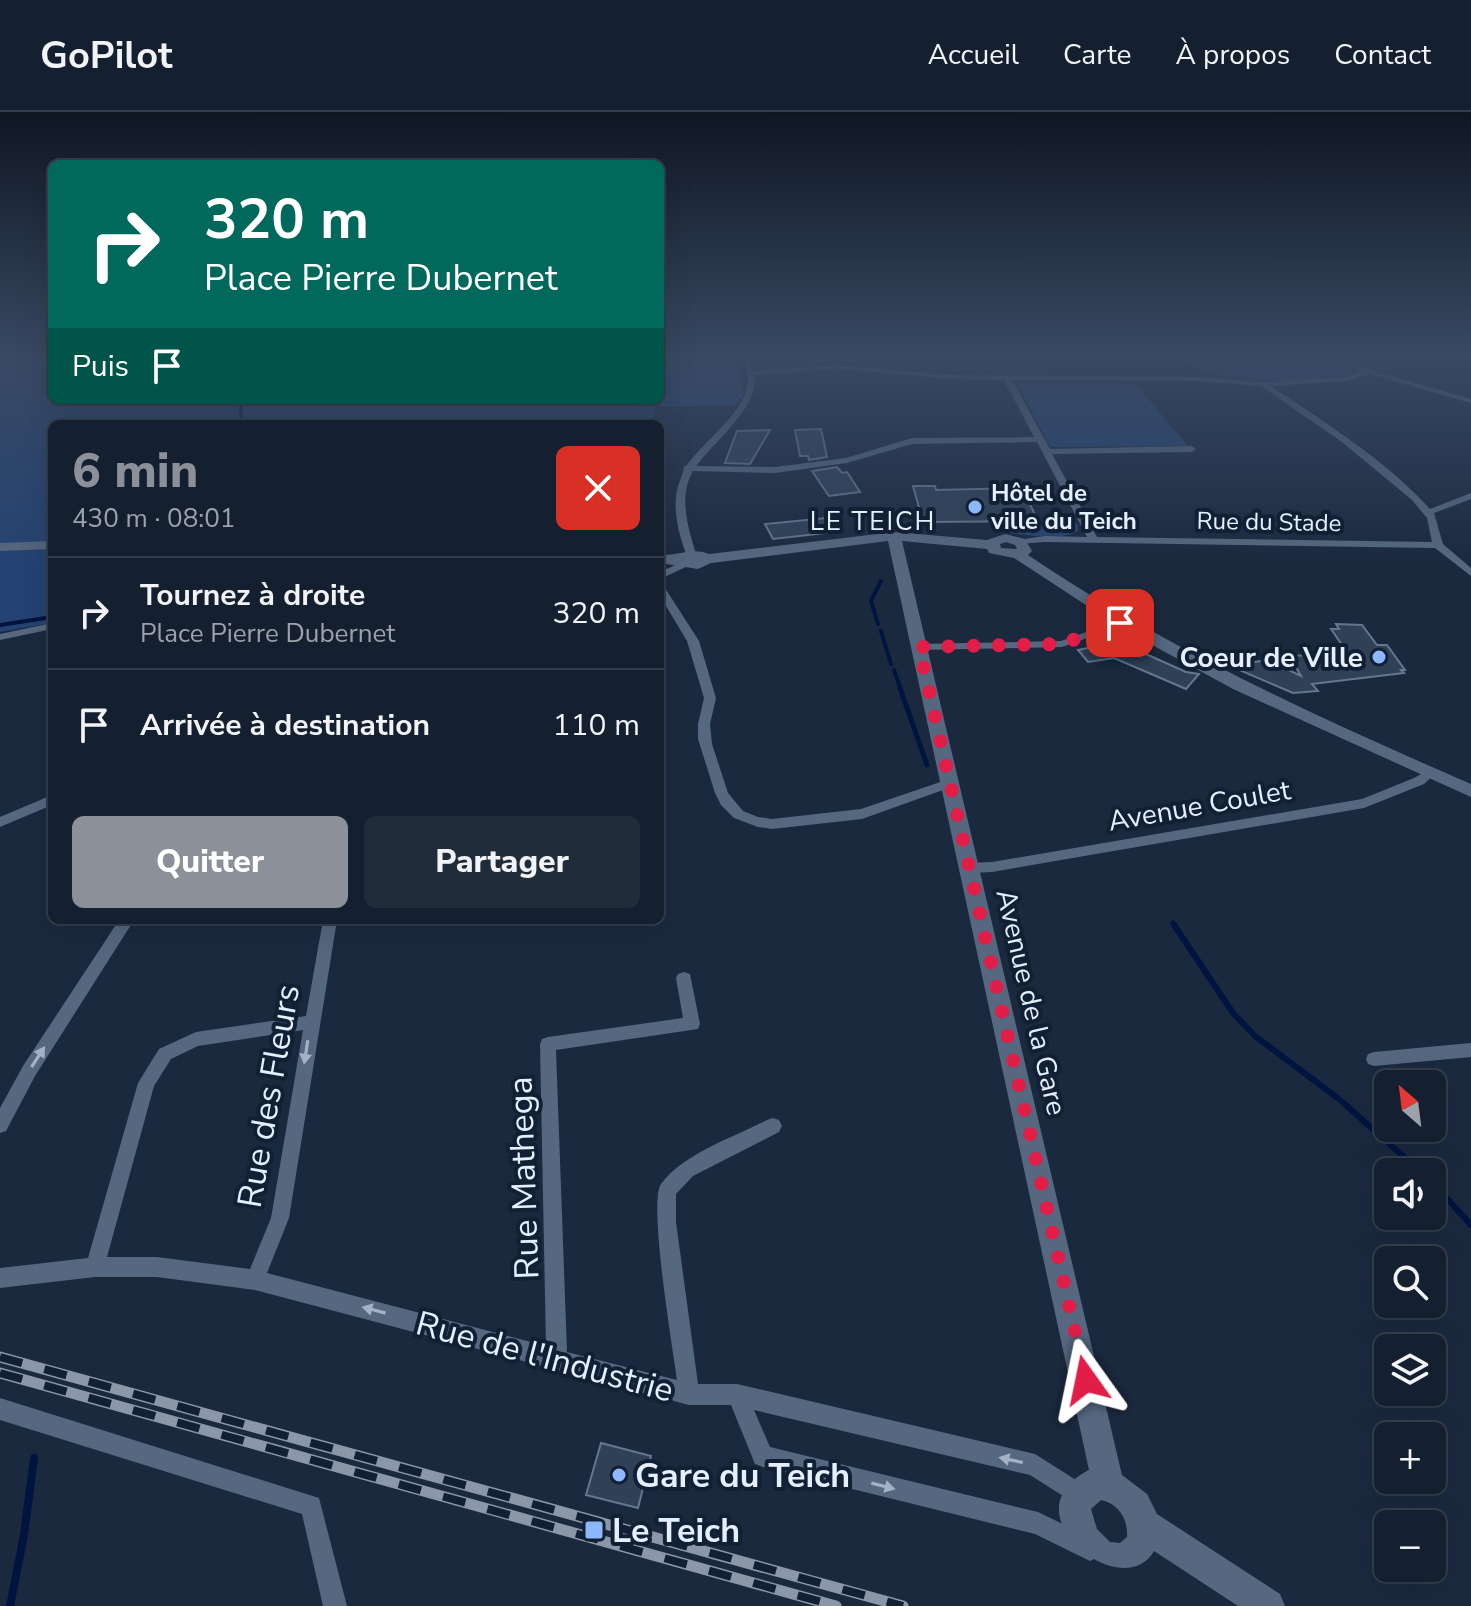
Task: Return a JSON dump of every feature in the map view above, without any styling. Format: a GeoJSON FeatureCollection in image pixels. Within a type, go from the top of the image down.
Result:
{"type":"FeatureCollection","features":[{"type":"Feature","properties":{"kind":"main road"},"geometry":{"type":"LineString","coordinates":[[664,559],[691,559],[894,536],[992,545],[998,552],[1020,548],[1120,623],[1198,666],[1471,791]]}},
{"type":"Feature","properties":{"kind":"main road","name":"Avenue de la Gare"},"geometry":{"type":"LineString","coordinates":[[894,536],[952,782],[1094,1489]]}},
{"type":"Feature","properties":{"kind":"main road"},"geometry":{"type":"LineString","coordinates":[[0,547],[48,545]]}},
{"type":"Feature","properties":{"kind":"main road"},"geometry":{"type":"LineString","coordinates":[[1143,1524],[1138,1549],[1130,1558],[1119,1561],[1095,1552],[1079,1531],[1076,1505],[1094,1489],[1130,1498],[1143,1524],[1268,1606]]}},
{"type":"Feature","properties":{"kind":"street"},"geometry":{"type":"LineString","coordinates":[[664,574],[691,559],[681,502],[687,468],[725,426]]}},
{"type":"Feature","properties":{"kind":"street"},"geometry":{"type":"LineString","coordinates":[[1032,426],[1094,540]]}},
{"type":"Feature","properties":{"kind":"street"},"geometry":{"type":"LineString","coordinates":[[1323,426],[1364,454],[1429,512],[1438,545],[1471,573]]}},
{"type":"Feature","properties":{"kind":"street"},"geometry":{"type":"LineString","coordinates":[[687,468],[775,470],[847,460],[912,441],[1039,439]]}},
{"type":"Feature","properties":{"kind":"street"},"geometry":{"type":"LineString","coordinates":[[1045,452],[1192,449]]}},
{"type":"Feature","properties":{"kind":"street"},"geometry":{"type":"LineString","coordinates":[[1429,512],[1471,496]]}},
{"type":"Feature","properties":{"kind":"street","name":"Rue du Stade"},"geometry":{"type":"LineString","coordinates":[[1020,548],[1094,540],[1438,545]]}},
{"type":"Feature","properties":{"kind":"street"},"geometry":{"type":"LineString","coordinates":[[664,594],[693,641],[710,698],[704,728],[708,757],[720,793],[734,812],[747,819],[772,824],[862,814],[952,782]]}},
{"type":"Feature","properties":{"kind":"street"},"geometry":{"type":"LineString","coordinates":[[919,647],[1062,644],[1120,623]]}},
{"type":"Feature","properties":{"kind":"street"},"geometry":{"type":"LineString","coordinates":[[0,637],[48,627]]}},
{"type":"Feature","properties":{"kind":"street","name":"Avenue Coulet"},"geometry":{"type":"LineString","coordinates":[[970,868],[1364,803],[1419,781],[1430,773]]}},
{"type":"Feature","properties":{"kind":"street"},"geometry":{"type":"LineString","coordinates":[[0,822],[48,802]]}},
{"type":"Feature","properties":{"kind":"street"},"geometry":{"type":"LineString","coordinates":[[0,1125],[29,1071],[124,924]]}},
{"type":"Feature","properties":{"kind":"street","name":"Rue des Fleurs"},"geometry":{"type":"LineString","coordinates":[[255,1280],[280,1218],[329,924]]}},
{"type":"Feature","properties":{"kind":"street","name":"Rue Mathega"},"geometry":{"type":"LineString","coordinates":[[557,1358],[548,1044],[692,1024],[684,978]]}},
{"type":"Feature","properties":{"kind":"street"},"geometry":{"type":"LineString","coordinates":[[95,1267],[146,1083],[165,1054],[196,1039],[311,1022]]}},
{"type":"Feature","properties":{"kind":"street"},"geometry":{"type":"LineString","coordinates":[[1374,1059],[1471,1050]]}},
{"type":"Feature","properties":{"kind":"street"},"geometry":{"type":"LineString","coordinates":[[689,1394],[667,1222],[667,1191],[687,1170],[773,1126]]}},
{"type":"Feature","properties":{"kind":"street","name":"Rue de l'Industrie"},"geometry":{"type":"LineString","coordinates":[[0,1278],[95,1267],[157,1267],[255,1280],[689,1394],[737,1395],[1035,1465],[1094,1489]]}},
{"type":"Feature","properties":{"kind":"street"},"geometry":{"type":"LineString","coordinates":[[737,1395],[763,1456],[1038,1523],[1095,1552]]}},
{"type":"Feature","properties":{"kind":"street"},"geometry":{"type":"LineString","coordinates":[[0,1409],[311,1506],[335,1606]]}},
{"type":"Feature","properties":{"kind":"shaded area"},"geometry":{"type":"Polygon","coordinates":[[[0,426],[48,426],[48,624],[0,632],[0,426]]]}},
{"type":"Feature","properties":{"kind":"shaded area"},"geometry":{"type":"Polygon","coordinates":[[[1039,426],[1171,426],[1188,446],[1050,447],[1039,426]]]}},
{"type":"Feature","properties":{"kind":"shaded area"},"geometry":{"type":"Polygon","coordinates":[[[997,523],[1078,524],[1078,531],[1061,536],[1030,536],[1001,531],[997,523]]]}},
{"type":"Feature","properties":{"kind":"building"},"geometry":{"type":"Polygon","coordinates":[[[821,429],[827,457],[809,460],[808,456],[800,456],[795,430],[821,429]]]}},
{"type":"Feature","properties":{"kind":"building"},"geometry":{"type":"Polygon","coordinates":[[[770,430],[750,464],[725,463],[737,431],[770,430]]]}},
{"type":"Feature","properties":{"kind":"building"},"geometry":{"type":"Polygon","coordinates":[[[837,467],[842,473],[847,472],[860,492],[829,496],[812,471],[837,467]]]}},
{"type":"Feature","properties":{"kind":"building","name":"Hôtel de ville du Teich"},"geometry":{"type":"Polygon","coordinates":[[[913,486],[935,486],[936,490],[1022,488],[1038,521],[923,522],[913,486]]]}},
{"type":"Feature","properties":{"kind":"building"},"geometry":{"type":"Polygon","coordinates":[[[826,518],[835,532],[773,539],[765,524],[826,518]]]}},
{"type":"Feature","properties":{"kind":"building"},"geometry":{"type":"Polygon","coordinates":[[[1336,624],[1362,625],[1377,645],[1387,645],[1405,670],[1401,670],[1404,673],[1312,684],[1318,691],[1293,693],[1230,666],[1267,660],[1301,676],[1289,655],[1351,658],[1331,629],[1339,629],[1336,624]]]}},
{"type":"Feature","properties":{"kind":"building"},"geometry":{"type":"Polygon","coordinates":[[[1119,642],[1186,672],[1199,674],[1186,689],[1114,658],[1088,662],[1078,650],[1119,642]]]}},
{"type":"Feature","properties":{"kind":"building","name":"Gare du Teich"},"geometry":{"type":"Polygon","coordinates":[[[601,1443],[651,1456],[638,1508],[586,1495],[601,1443]]]}},
{"type":"Feature","properties":{"kind":"waterway"},"geometry":{"type":"LineString","coordinates":[[878,624],[871,601],[881,581]]}},
{"type":"Feature","properties":{"kind":"waterway"},"geometry":{"type":"LineString","coordinates":[[0,625],[48,618]]}},
{"type":"Feature","properties":{"kind":"waterway"},"geometry":{"type":"LineString","coordinates":[[881,631],[891,664]]}},
{"type":"Feature","properties":{"kind":"waterway"},"geometry":{"type":"LineString","coordinates":[[894,670],[901,690]]}},
{"type":"Feature","properties":{"kind":"waterway"},"geometry":{"type":"LineString","coordinates":[[900,688],[927,765]]}},
{"type":"Feature","properties":{"kind":"waterway"},"geometry":{"type":"LineString","coordinates":[[1173,923],[1176,927]]}},
{"type":"Feature","properties":{"kind":"waterway"},"geometry":{"type":"LineString","coordinates":[[1174,925],[1233,1013],[1255,1036],[1339,1099],[1405,1158]]}},
{"type":"Feature","properties":{"kind":"waterway"},"geometry":{"type":"LineString","coordinates":[[1446,1197],[1471,1225]]}},
{"type":"Feature","properties":{"kind":"waterway"},"geometry":{"type":"LineString","coordinates":[[10,1606],[24,1535],[34,1458]]}},
{"type":"Feature","properties":{"kind":"railway"},"geometry":{"type":"LineString","coordinates":[[0,1357],[903,1606]]}},
{"type":"Feature","properties":{"kind":"railway"},"geometry":{"type":"LineString","coordinates":[[0,1373],[836,1606]]}},
{"type":"Feature","properties":{"kind":"place","name":"Hôtel de ville du Teich"},"geometry":{"type":"Point","coordinates":[975,507]}},
{"type":"Feature","properties":{"kind":"place","name":"Coeur de Ville"},"geometry":{"type":"Point","coordinates":[1379,657]}},
{"type":"Feature","properties":{"kind":"place","name":"Gare du Teich"},"geometry":{"type":"Point","coordinates":[619,1475]}},
{"type":"Feature","properties":{"kind":"place","name":"Le Teich"},"geometry":{"type":"Point","coordinates":[594,1530]}},
{"type":"Feature","properties":{"kind":"district","name":"LE TEICH"},"geometry":{"type":"Point","coordinates":[873,521]}},
{"type":"Feature","properties":{"kind":"route"},"geometry":{"type":"LineString","coordinates":[[1086,1380],[919,647],[1071,643],[1120,623]]}}]}
